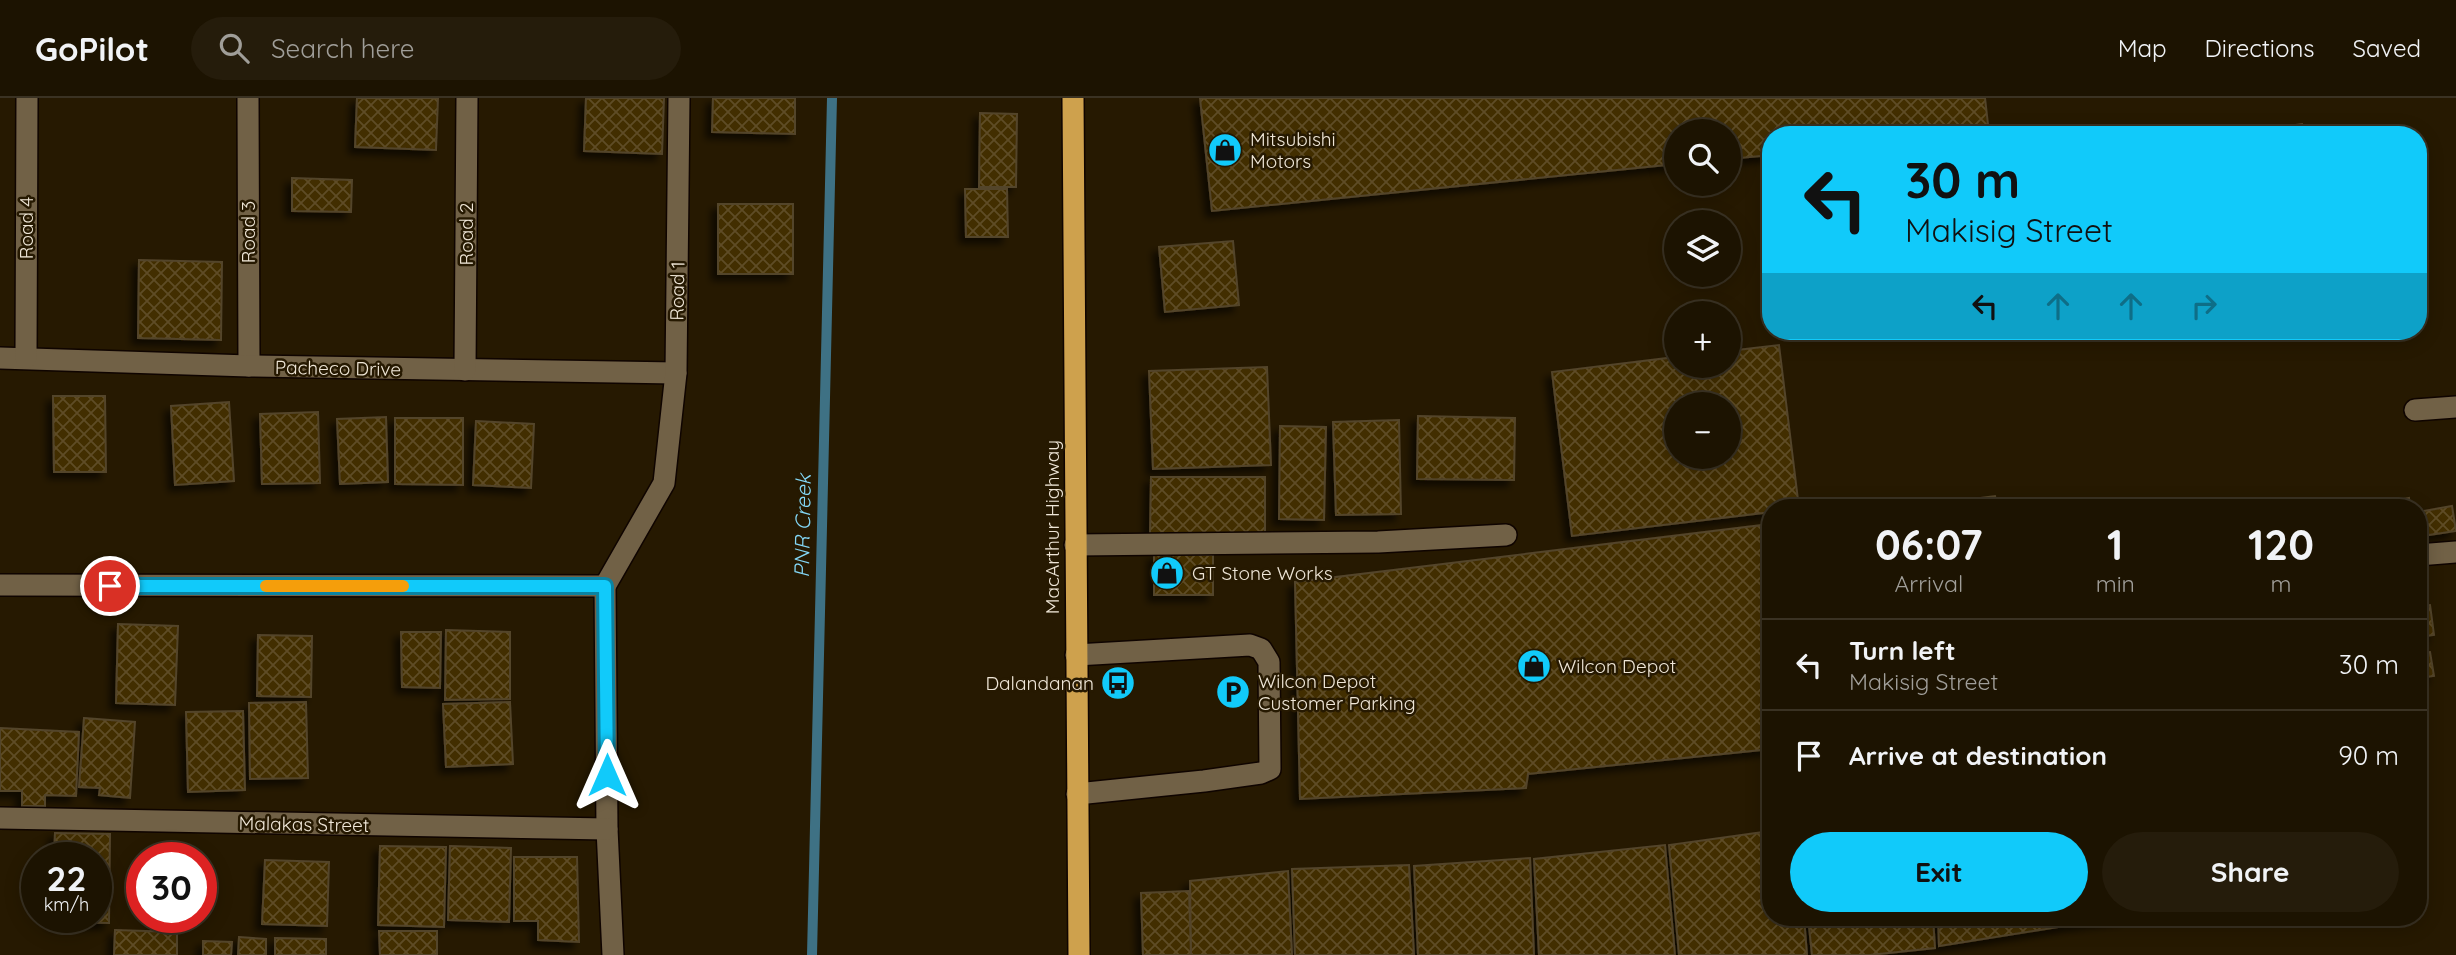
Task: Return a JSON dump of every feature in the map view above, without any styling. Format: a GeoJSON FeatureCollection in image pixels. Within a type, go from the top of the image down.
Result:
{"type":"FeatureCollection","features":[{"type":"Feature","properties":{"kind":"highway","name":"MacArthur Highway"},"geometry":{"type":"LineString","coordinates":[[1073,98],[1079,955]]}},
{"type":"Feature","properties":{"kind":"street","name":"Road 4"},"geometry":{"type":"LineString","coordinates":[[26,358],[27,98]]}},
{"type":"Feature","properties":{"kind":"street","name":"Road 3"},"geometry":{"type":"LineString","coordinates":[[248,98],[248,366]]}},
{"type":"Feature","properties":{"kind":"street","name":"Road 2"},"geometry":{"type":"LineString","coordinates":[[465,370],[467,98]]}},
{"type":"Feature","properties":{"kind":"street","name":"Road 1"},"geometry":{"type":"LineString","coordinates":[[605,586],[664,483],[676,373],[679,98]]}},
{"type":"Feature","properties":{"kind":"street","name":"Pacheco Drive"},"geometry":{"type":"LineString","coordinates":[[0,358],[248,366],[676,373]]}},
{"type":"Feature","properties":{"kind":"street"},"geometry":{"type":"LineString","coordinates":[[2415,410],[2456,407]]}},
{"type":"Feature","properties":{"kind":"street"},"geometry":{"type":"LineString","coordinates":[[1075,545],[1378,542],[1506,536]]}},
{"type":"Feature","properties":{"kind":"street"},"geometry":{"type":"LineString","coordinates":[[2427,554],[2456,552]]}},
{"type":"Feature","properties":{"kind":"street"},"geometry":{"type":"LineString","coordinates":[[0,585],[605,586],[607,829],[612,955]]}},
{"type":"Feature","properties":{"kind":"street"},"geometry":{"type":"LineString","coordinates":[[1076,655],[1250,645],[1261,649],[1269,662],[1270,769],[1261,773],[1215,780],[1077,794]]}},
{"type":"Feature","properties":{"kind":"street","name":"Malakas Street"},"geometry":{"type":"LineString","coordinates":[[0,818],[607,829]]}},
{"type":"Feature","properties":{"kind":"building"},"geometry":{"type":"Polygon","coordinates":[[[357,98],[438,98],[436,150],[355,147],[357,98]]]}},
{"type":"Feature","properties":{"kind":"building"},"geometry":{"type":"Polygon","coordinates":[[[586,98],[664,98],[662,154],[584,151],[586,98]]]}},
{"type":"Feature","properties":{"kind":"building"},"geometry":{"type":"Polygon","coordinates":[[[713,98],[795,98],[795,134],[712,132],[713,98]]]}},
{"type":"Feature","properties":{"kind":"building"},"geometry":{"type":"Polygon","coordinates":[[[1200,98],[1985,98],[1988,126],[1762,126],[1762,156],[1741,158],[1741,119],[1664,119],[1664,165],[1212,211],[1200,98]]]}},
{"type":"Feature","properties":{"kind":"building"},"geometry":{"type":"Polygon","coordinates":[[[980,113],[1017,114],[1016,187],[979,187],[980,113]]]}},
{"type":"Feature","properties":{"kind":"building"},"geometry":{"type":"Polygon","coordinates":[[[292,178],[352,180],[351,212],[292,211],[292,178]]]}},
{"type":"Feature","properties":{"kind":"building"},"geometry":{"type":"Polygon","coordinates":[[[965,189],[1007,189],[1008,237],[966,237],[965,189]]]}},
{"type":"Feature","properties":{"kind":"building"},"geometry":{"type":"Polygon","coordinates":[[[718,204],[793,204],[793,274],[718,274],[718,204]]]}},
{"type":"Feature","properties":{"kind":"building"},"geometry":{"type":"Polygon","coordinates":[[[1233,241],[1239,305],[1165,312],[1159,247],[1233,241]]]}},
{"type":"Feature","properties":{"kind":"building"},"geometry":{"type":"Polygon","coordinates":[[[139,260],[222,262],[221,340],[138,338],[139,260]]]}},
{"type":"Feature","properties":{"kind":"building"},"geometry":{"type":"Polygon","coordinates":[[[1779,345],[1798,499],[1762,499],[1762,513],[1572,536],[1552,372],[1664,358],[1664,378],[1741,378],[1741,350],[1779,345]]]}},
{"type":"Feature","properties":{"kind":"building"},"geometry":{"type":"Polygon","coordinates":[[[1267,367],[1271,465],[1153,469],[1149,371],[1267,367]]]}},
{"type":"Feature","properties":{"kind":"building"},"geometry":{"type":"Polygon","coordinates":[[[53,396],[105,396],[106,472],[54,472],[53,396]]]}},
{"type":"Feature","properties":{"kind":"building"},"geometry":{"type":"Polygon","coordinates":[[[229,402],[234,481],[175,485],[171,406],[229,402]]]}},
{"type":"Feature","properties":{"kind":"building"},"geometry":{"type":"Polygon","coordinates":[[[318,412],[320,483],[262,484],[260,414],[318,412]]]}},
{"type":"Feature","properties":{"kind":"building"},"geometry":{"type":"Polygon","coordinates":[[[1418,416],[1515,418],[1514,480],[1417,479],[1418,416]]]}},
{"type":"Feature","properties":{"kind":"building"},"geometry":{"type":"Polygon","coordinates":[[[386,417],[388,482],[340,484],[337,419],[386,417]]]}},
{"type":"Feature","properties":{"kind":"building"},"geometry":{"type":"Polygon","coordinates":[[[395,418],[463,418],[463,485],[395,484],[395,418]]]}},
{"type":"Feature","properties":{"kind":"building"},"geometry":{"type":"Polygon","coordinates":[[[1399,420],[1401,514],[1336,515],[1333,422],[1399,420]]]}},
{"type":"Feature","properties":{"kind":"building"},"geometry":{"type":"Polygon","coordinates":[[[476,421],[534,424],[531,488],[473,485],[476,421]]]}},
{"type":"Feature","properties":{"kind":"building"},"geometry":{"type":"Polygon","coordinates":[[[1280,426],[1326,427],[1324,520],[1279,519],[1280,426]]]}},
{"type":"Feature","properties":{"kind":"building"},"geometry":{"type":"Polygon","coordinates":[[[1151,477],[1265,477],[1265,534],[1150,534],[1151,477]]]}},
{"type":"Feature","properties":{"kind":"building"},"geometry":{"type":"Polygon","coordinates":[[[1995,496],[1996,499],[1972,499],[1995,496]]]}},
{"type":"Feature","properties":{"kind":"building"},"geometry":{"type":"Polygon","coordinates":[[[2452,506],[2456,531],[2427,535],[2427,510],[2452,506]]]}},
{"type":"Feature","properties":{"kind":"building","name":"Wilcon Depot"},"geometry":{"type":"Polygon","coordinates":[[[1762,525],[1762,750],[1528,774],[1526,788],[1300,799],[1295,582],[1762,525]]]}},
{"type":"Feature","properties":{"kind":"building"},"geometry":{"type":"Polygon","coordinates":[[[1154,554],[1213,555],[1213,595],[1154,595],[1154,554]]]}},
{"type":"Feature","properties":{"kind":"building"},"geometry":{"type":"Polygon","coordinates":[[[2427,605],[2430,605],[2434,635],[2427,636],[2427,605]]]}},
{"type":"Feature","properties":{"kind":"building"},"geometry":{"type":"Polygon","coordinates":[[[118,624],[178,626],[175,705],[116,703],[118,624]]]}},
{"type":"Feature","properties":{"kind":"building"},"geometry":{"type":"Polygon","coordinates":[[[446,630],[510,632],[510,699],[445,700],[446,630]]]}},
{"type":"Feature","properties":{"kind":"building"},"geometry":{"type":"Polygon","coordinates":[[[401,632],[441,632],[440,688],[402,687],[401,632]]]}},
{"type":"Feature","properties":{"kind":"building"},"geometry":{"type":"Polygon","coordinates":[[[258,635],[312,636],[311,697],[257,696],[258,635]]]}},
{"type":"Feature","properties":{"kind":"building"},"geometry":{"type":"Polygon","coordinates":[[[2427,652],[2430,652],[2434,676],[2427,677],[2427,652]]]}},
{"type":"Feature","properties":{"kind":"building"},"geometry":{"type":"Polygon","coordinates":[[[306,702],[308,778],[250,779],[249,703],[306,702]]]}},
{"type":"Feature","properties":{"kind":"building"},"geometry":{"type":"Polygon","coordinates":[[[510,702],[513,764],[446,767],[443,704],[510,702]]]}},
{"type":"Feature","properties":{"kind":"building"},"geometry":{"type":"Polygon","coordinates":[[[243,711],[245,790],[188,792],[186,712],[243,711]]]}},
{"type":"Feature","properties":{"kind":"building"},"geometry":{"type":"Polygon","coordinates":[[[84,718],[135,722],[130,798],[99,795],[100,788],[79,787],[84,718]]]}},
{"type":"Feature","properties":{"kind":"building"},"geometry":{"type":"Polygon","coordinates":[[[0,728],[79,732],[76,796],[45,795],[45,806],[22,806],[22,791],[0,791],[0,728]]]}},
{"type":"Feature","properties":{"kind":"building"},"geometry":{"type":"Polygon","coordinates":[[[1762,832],[1762,926],[1805,926],[1807,955],[1679,955],[1669,845],[1762,832]]]}},
{"type":"Feature","properties":{"kind":"building"},"geometry":{"type":"Polygon","coordinates":[[[55,833],[110,834],[110,842],[55,842],[55,833]]]}},
{"type":"Feature","properties":{"kind":"building"},"geometry":{"type":"Polygon","coordinates":[[[1665,845],[1675,955],[1539,955],[1534,859],[1665,845]]]}},
{"type":"Feature","properties":{"kind":"building"},"geometry":{"type":"Polygon","coordinates":[[[380,846],[446,847],[444,927],[378,925],[380,846]]]}},
{"type":"Feature","properties":{"kind":"building"},"geometry":{"type":"Polygon","coordinates":[[[450,846],[511,848],[509,922],[448,920],[450,846]]]}},
{"type":"Feature","properties":{"kind":"building"},"geometry":{"type":"Polygon","coordinates":[[[514,857],[577,857],[579,942],[538,940],[538,921],[514,921],[514,857]]]}},
{"type":"Feature","properties":{"kind":"building"},"geometry":{"type":"Polygon","coordinates":[[[1530,858],[1534,955],[1418,955],[1414,866],[1530,858]]]}},
{"type":"Feature","properties":{"kind":"building"},"geometry":{"type":"Polygon","coordinates":[[[265,860],[329,862],[327,926],[262,924],[265,860]]]}},
{"type":"Feature","properties":{"kind":"building"},"geometry":{"type":"Polygon","coordinates":[[[1409,865],[1414,955],[1295,955],[1292,869],[1409,865]]]}},
{"type":"Feature","properties":{"kind":"building"},"geometry":{"type":"Polygon","coordinates":[[[1288,871],[1292,955],[1191,955],[1190,881],[1288,871]]]}},
{"type":"Feature","properties":{"kind":"building"},"geometry":{"type":"Polygon","coordinates":[[[1189,891],[1191,955],[1143,955],[1141,893],[1189,891]]]}},
{"type":"Feature","properties":{"kind":"building"},"geometry":{"type":"Polygon","coordinates":[[[1809,926],[1934,926],[1935,948],[1870,955],[1812,955],[1809,926]]]}},
{"type":"Feature","properties":{"kind":"building"},"geometry":{"type":"Polygon","coordinates":[[[1938,926],[2065,926],[1939,946],[1938,926]]]}},
{"type":"Feature","properties":{"kind":"building"},"geometry":{"type":"Polygon","coordinates":[[[115,930],[126,930],[126,933],[177,933],[177,955],[114,955],[115,930]]]}},
{"type":"Feature","properties":{"kind":"building"},"geometry":{"type":"Polygon","coordinates":[[[379,931],[437,931],[437,955],[380,955],[379,931]]]}},
{"type":"Feature","properties":{"kind":"building"},"geometry":{"type":"Polygon","coordinates":[[[239,937],[266,939],[266,955],[238,955],[239,937]]]}},
{"type":"Feature","properties":{"kind":"building"},"geometry":{"type":"Polygon","coordinates":[[[275,938],[326,939],[326,955],[275,955],[275,938]]]}},
{"type":"Feature","properties":{"kind":"building"},"geometry":{"type":"Polygon","coordinates":[[[203,941],[232,942],[231,955],[203,955],[203,941]]]}},
{"type":"Feature","properties":{"kind":"waterway","name":"PNR Creek"},"geometry":{"type":"LineString","coordinates":[[812,955],[832,98]]}},
{"type":"Feature","properties":{"kind":"slow traffic"},"geometry":{"type":"LineString","coordinates":[[266,586],[403,586]]}},
{"type":"Feature","properties":{"kind":"place","name":"Mitsubishi Motors"},"geometry":{"type":"Point","coordinates":[1225,150]}},
{"type":"Feature","properties":{"kind":"place","name":"GT Stone Works"},"geometry":{"type":"Point","coordinates":[1167,573]}},
{"type":"Feature","properties":{"kind":"place","name":"Wilcon Depot"},"geometry":{"type":"Point","coordinates":[1534,666]}},
{"type":"Feature","properties":{"kind":"place","name":"Dalandanan"},"geometry":{"type":"Point","coordinates":[1118,683]}},
{"type":"Feature","properties":{"kind":"place","name":"Wilcon Depot Customer Parking"},"geometry":{"type":"Point","coordinates":[1233,692]}},
{"type":"Feature","properties":{"kind":"route"},"geometry":{"type":"LineString","coordinates":[[110,586],[605,586],[607,775]]}}]}
